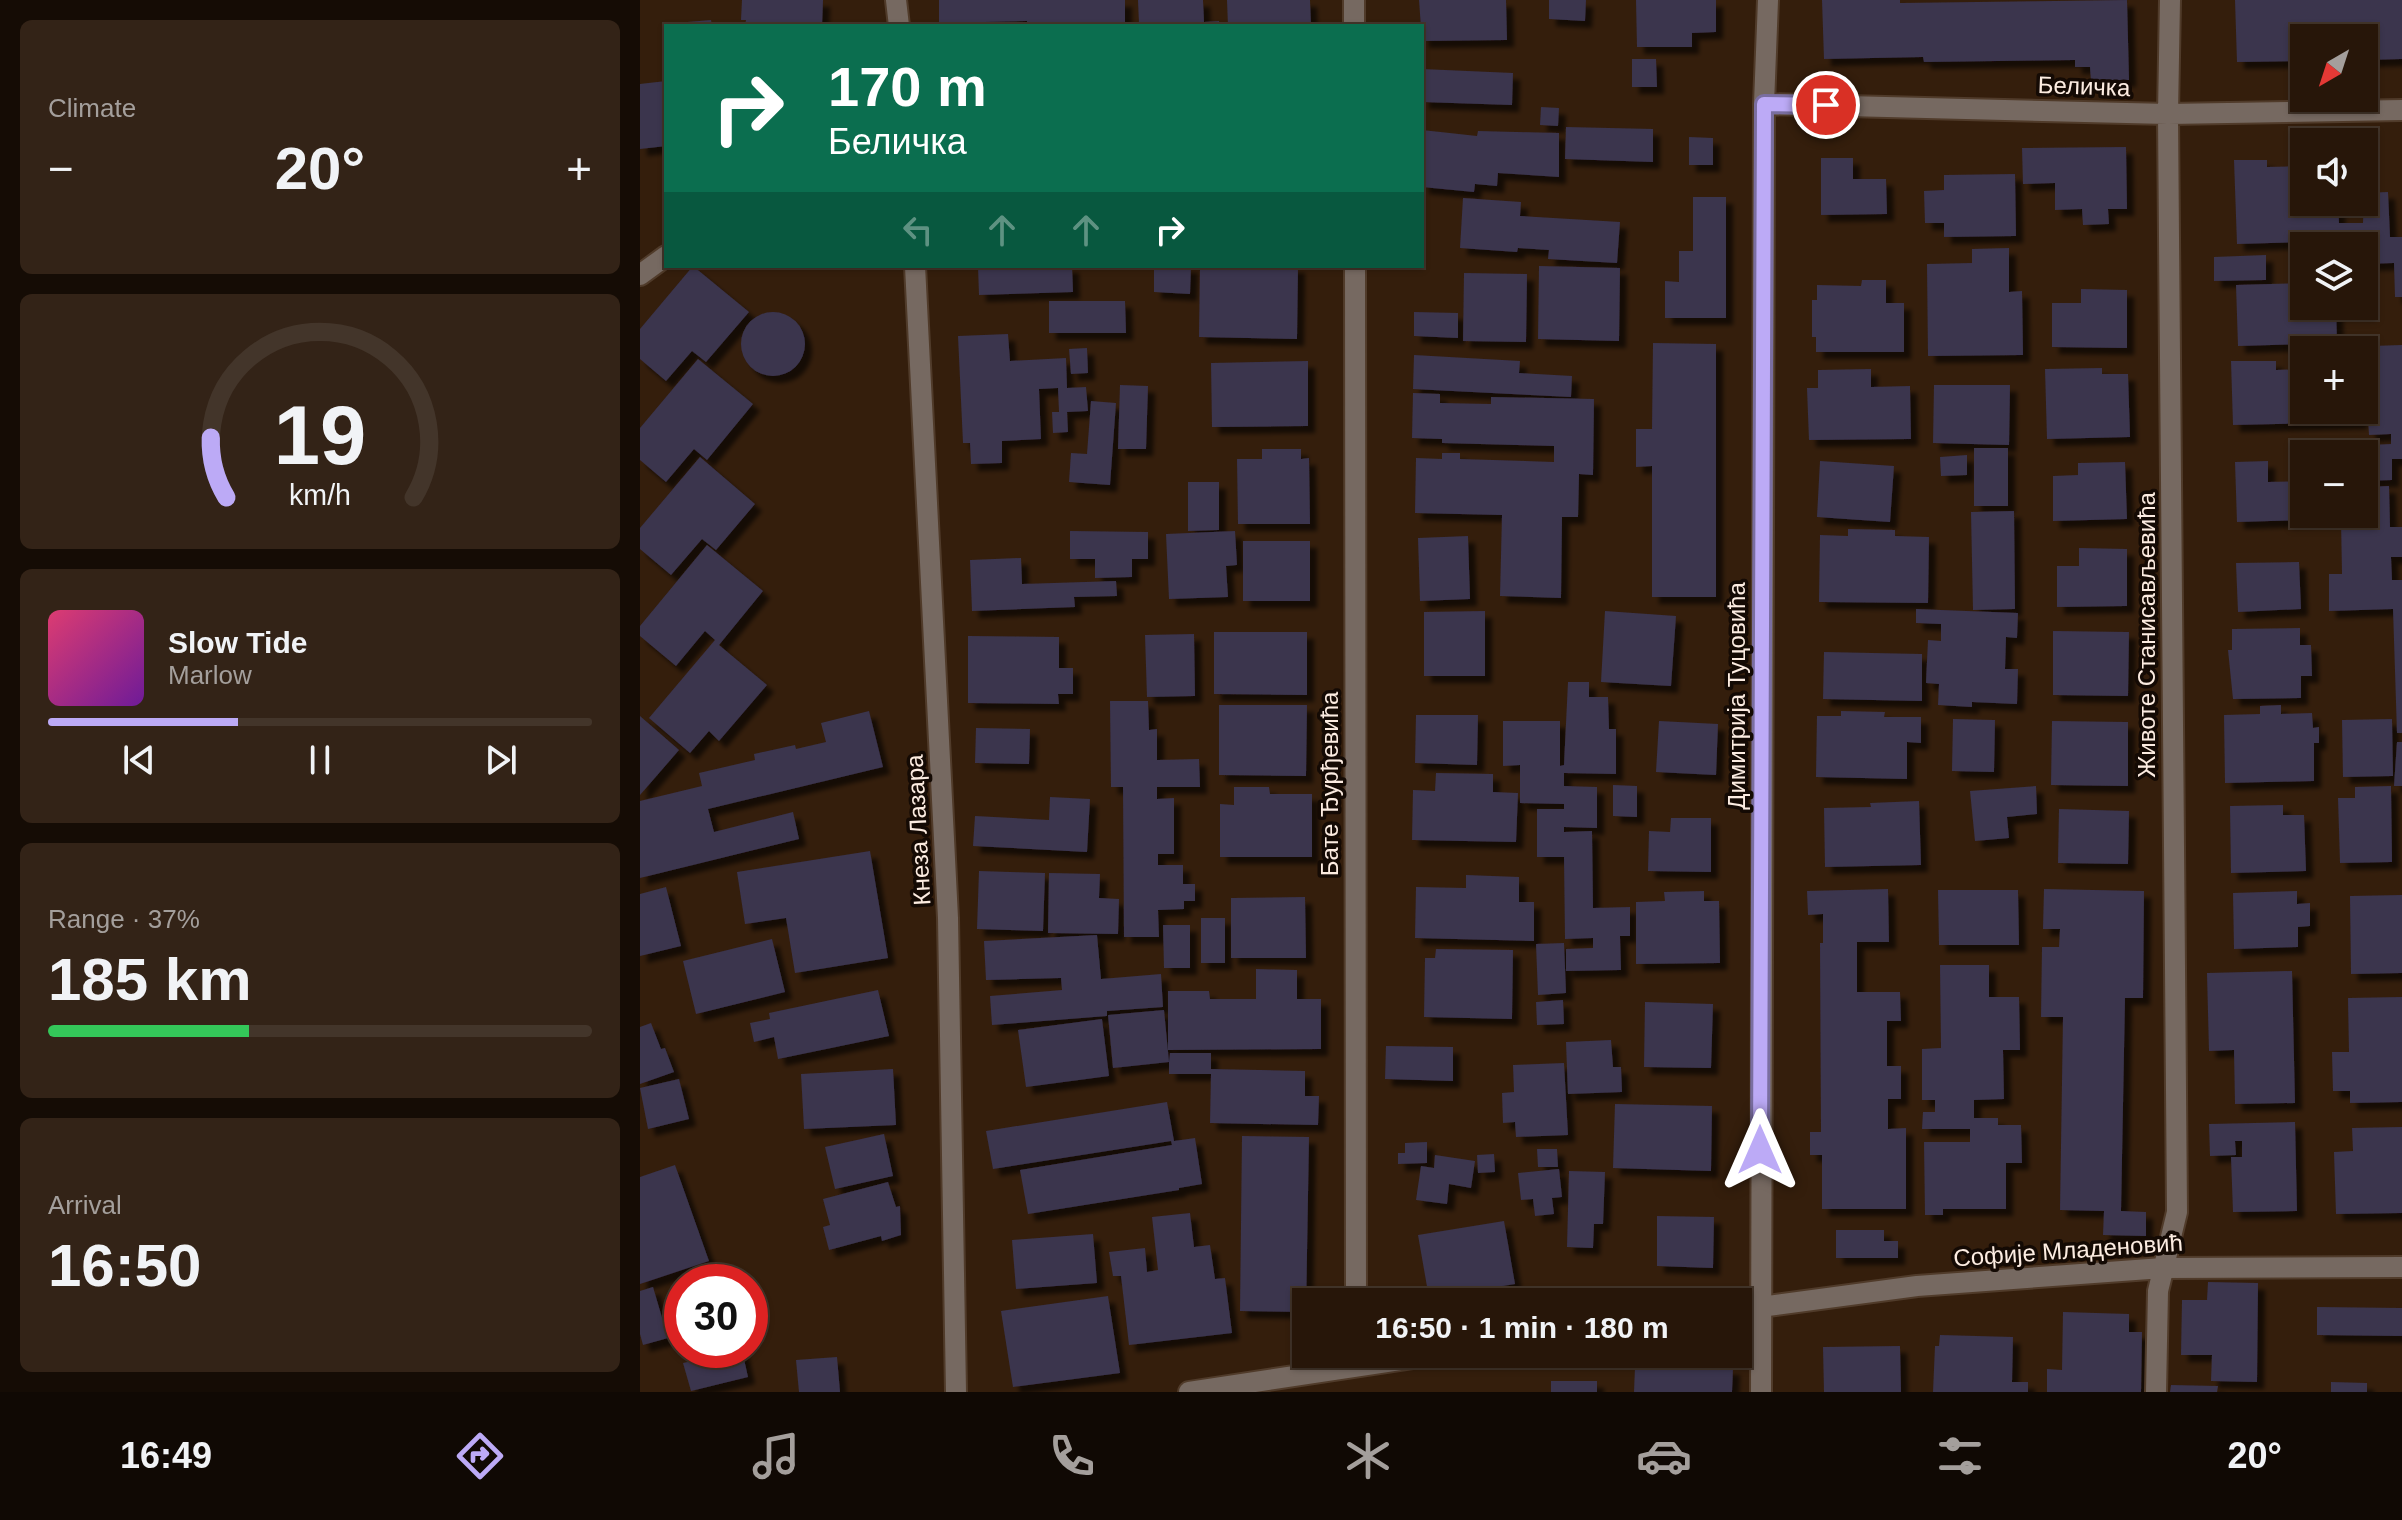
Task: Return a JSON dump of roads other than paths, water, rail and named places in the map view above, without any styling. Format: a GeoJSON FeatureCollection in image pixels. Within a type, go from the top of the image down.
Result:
{"type":"FeatureCollection","features":[{"type":"Feature","properties":{"kind":"street"},"geometry":{"type":"LineString","coordinates":[[896,0],[899,24]]}},
{"type":"Feature","properties":{"kind":"street"},"geometry":{"type":"LineString","coordinates":[[1354,0],[1354,24]]}},
{"type":"Feature","properties":{"kind":"street","name":"Димитрија Туцовића"},"geometry":{"type":"LineString","coordinates":[[1761,1392],[1764,104],[1768,0]]}},
{"type":"Feature","properties":{"kind":"street","name":"Животе Станисављевића"},"geometry":{"type":"LineString","coordinates":[[2156,1392],[2158,1291],[2177,1212],[2168,114],[2170,0]]}},
{"type":"Feature","properties":{"kind":"street","name":"Беличка"},"geometry":{"type":"LineString","coordinates":[[1764,104],[2168,114],[2402,110]]}},
{"type":"Feature","properties":{"kind":"street"},"geometry":{"type":"LineString","coordinates":[[640,275],[664,257]]}},
{"type":"Feature","properties":{"kind":"street","name":"Кнеза Лазара"},"geometry":{"type":"LineString","coordinates":[[915,268],[948,918],[956,1392]]}},
{"type":"Feature","properties":{"kind":"street","name":"Бате Ђурђевића"},"geometry":{"type":"LineString","coordinates":[[1355,268],[1356,1288]]}},
{"type":"Feature","properties":{"kind":"street","name":"Софије Младеновић"},"geometry":{"type":"LineString","coordinates":[[1752,1307],[1917,1286],[2163,1268],[2402,1267]]}},
{"type":"Feature","properties":{"kind":"street"},"geometry":{"type":"LineString","coordinates":[[1189,1392],[1314,1368]]}}]}
